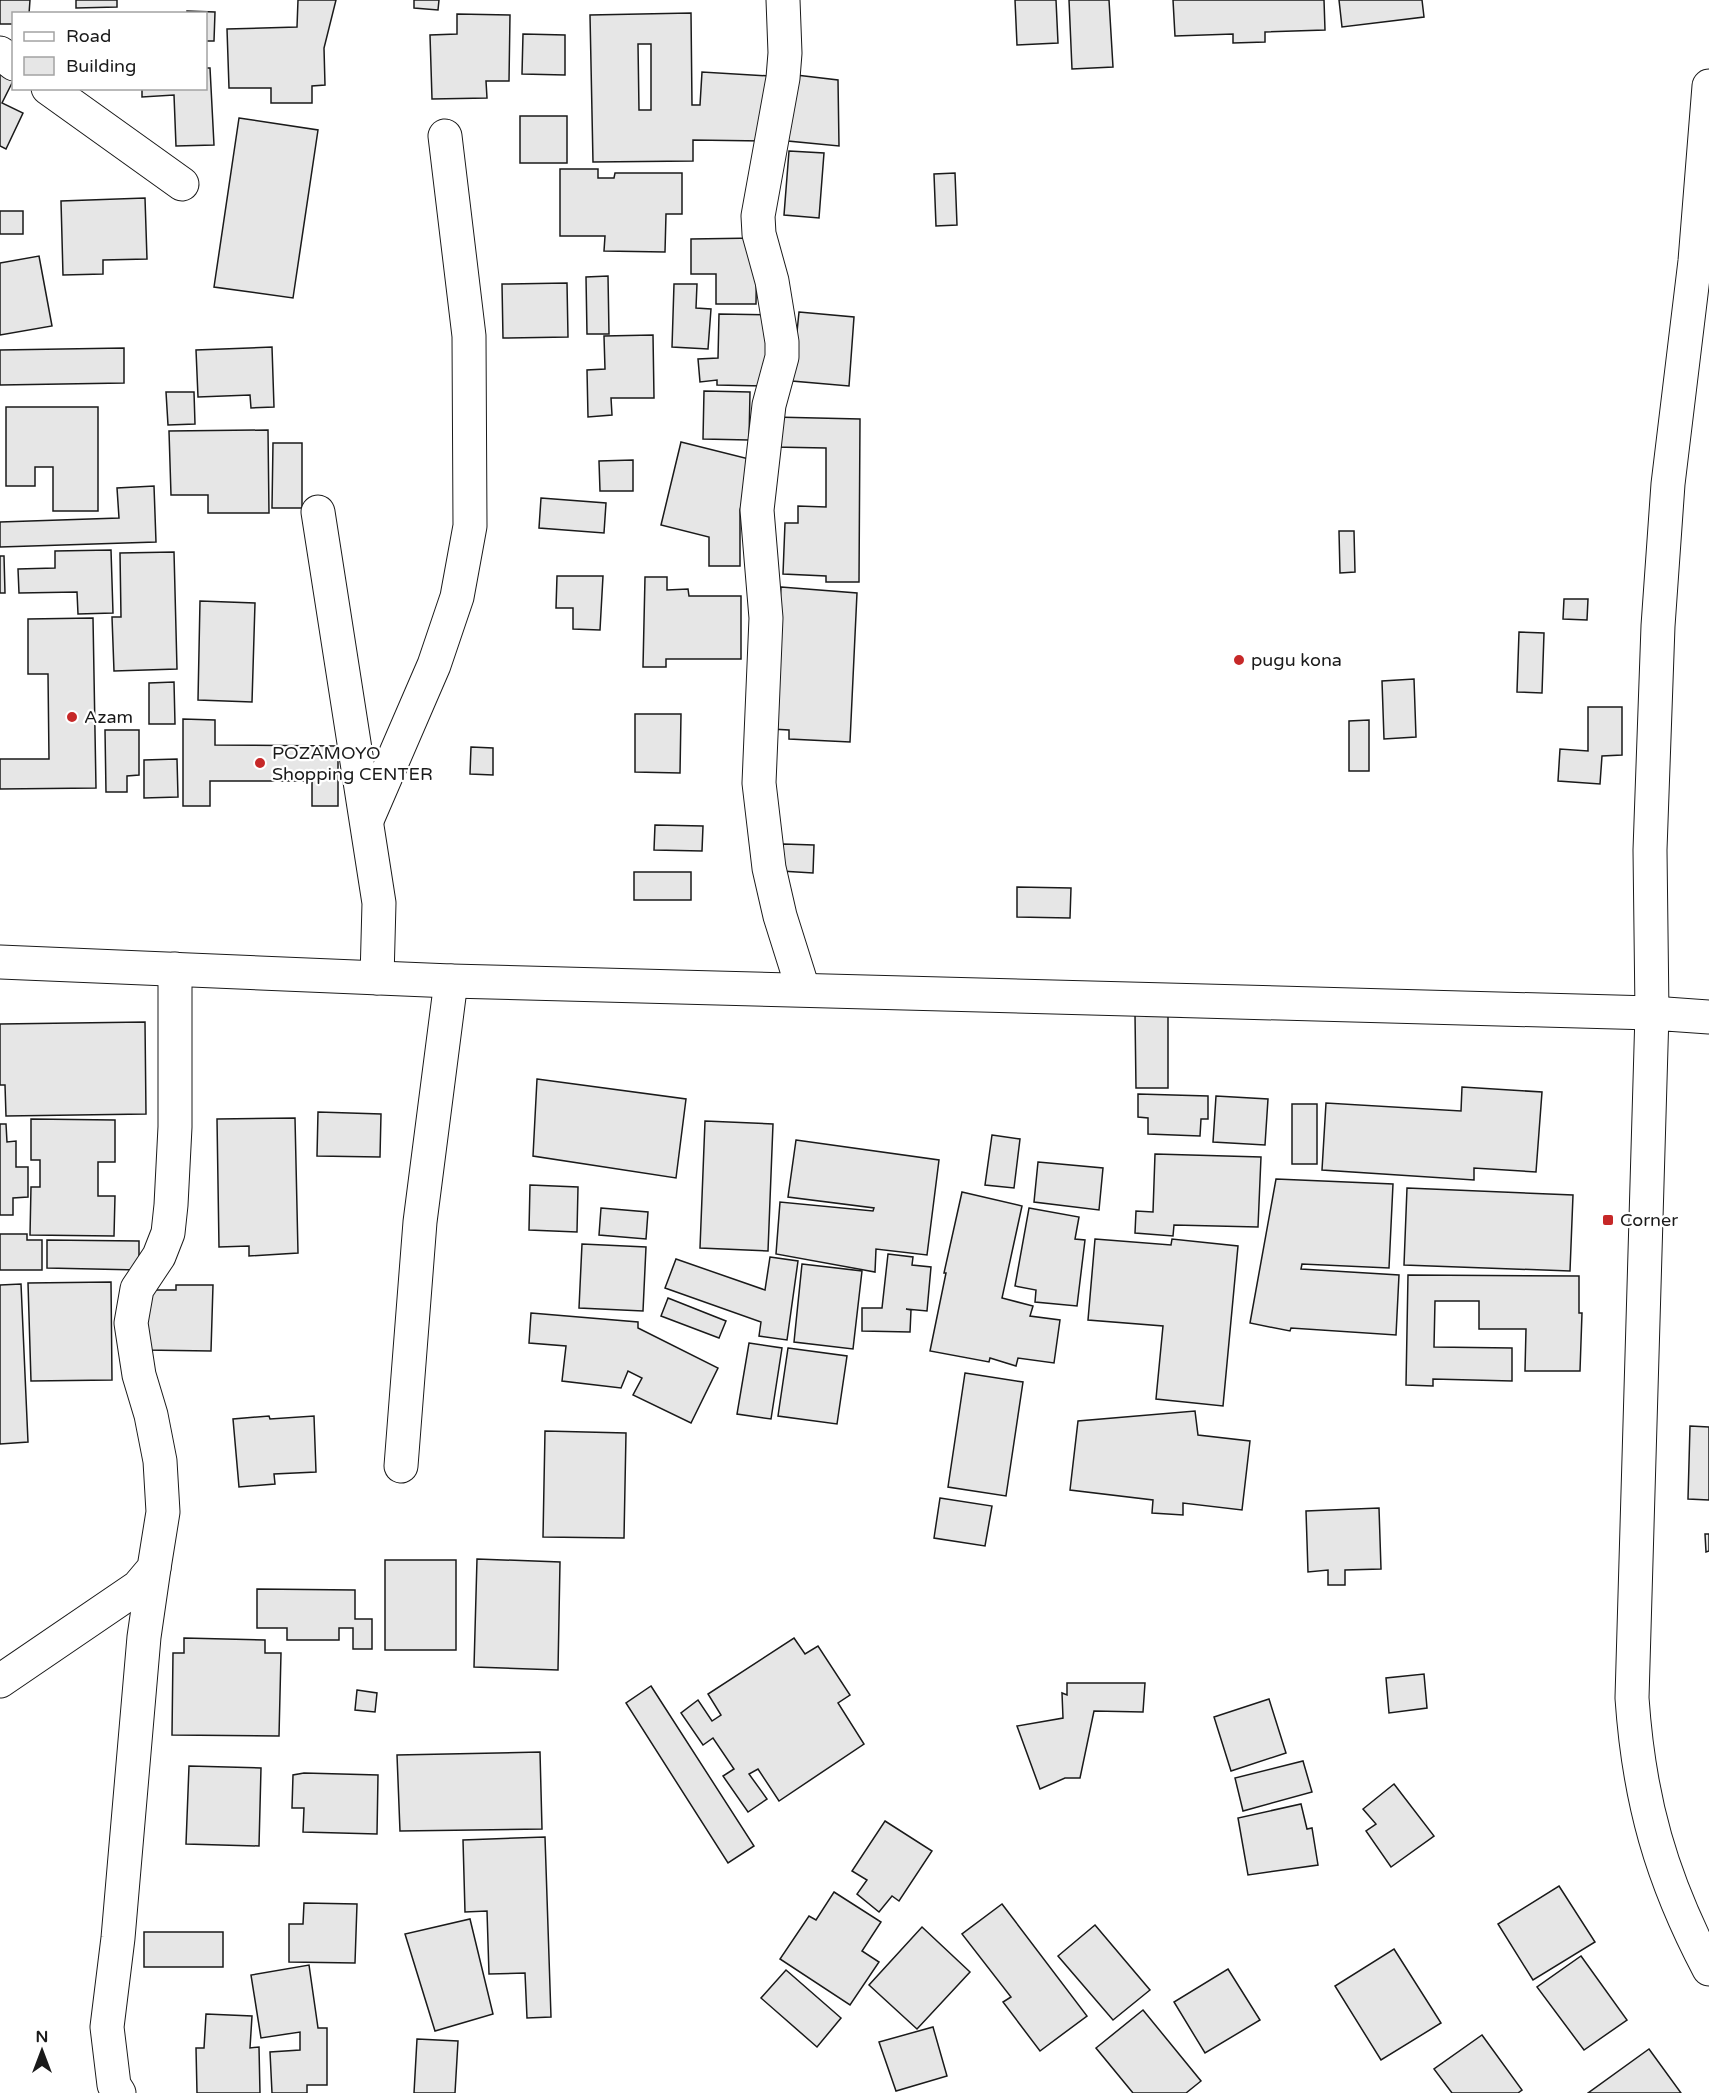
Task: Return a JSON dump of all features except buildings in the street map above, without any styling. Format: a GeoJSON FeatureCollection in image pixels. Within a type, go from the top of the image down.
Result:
{"type":"FeatureCollection","features":[{"type":"Feature","properties":{"kind":"street"},"geometry":{"type":"LineString","coordinates":[[783,0],[785,53],[783,78],[758,216],[759,234],[772,281],[782,342],[782,357],[769,405],[757,510],[766,618],[759,783],[769,868],[780,916],[803,989]]}},
{"type":"Feature","properties":{"kind":"street"},"geometry":{"type":"LineString","coordinates":[[0,53],[12,62]]}},
{"type":"Feature","properties":{"kind":"street"},"geometry":{"type":"LineString","coordinates":[[1709,86],[1702,269],[1668,484],[1658,626],[1650,850],[1652,1013],[1632,1698],[1635,1749],[1647,1814],[1665,1872],[1709,1969]]}},
{"type":"Feature","properties":{"kind":"street"},"geometry":{"type":"LineString","coordinates":[[51,90],[182,184]]}},
{"type":"Feature","properties":{"kind":"street"},"geometry":{"type":"LineString","coordinates":[[367,820],[434,665],[457,597],[470,526],[469,336],[445,136]]}},
{"type":"Feature","properties":{"kind":"street"},"geometry":{"type":"LineString","coordinates":[[318,512],[379,903],[377,978]]}},
{"type":"Feature","properties":{"kind":"street"},"geometry":{"type":"LineString","coordinates":[[0,962],[451,981],[1652,1013],[1709,1017]]}},
{"type":"Feature","properties":{"kind":"street"},"geometry":{"type":"LineString","coordinates":[[119,2093],[114,2085],[107,2027],[118,1938],[144,1637],[163,1512],[160,1461],[151,1415],[133,1347],[131,1323],[137,1289],[159,1256],[168,1233],[175,1127],[175,969]]}},
{"type":"Feature","properties":{"kind":"street"},"geometry":{"type":"LineString","coordinates":[[401,1466],[420,1222],[451,981]]}},
{"type":"Feature","properties":{"kind":"street"},"geometry":{"type":"LineString","coordinates":[[0,1681],[138,1587],[154,1568]]}},
{"type":"Feature","properties":{"kind":"place","name":"pugu kona"},"geometry":{"type":"Point","coordinates":[1239,660]}},
{"type":"Feature","properties":{"kind":"place","name":"Azam"},"geometry":{"type":"Point","coordinates":[72,717]}},
{"type":"Feature","properties":{"kind":"place","name":"POZAMOYO Shopping CENTER"},"geometry":{"type":"Point","coordinates":[260,763]}},
{"type":"Feature","properties":{"kind":"place","name":"Corner"},"geometry":{"type":"Point","coordinates":[1608,1220]}}]}
